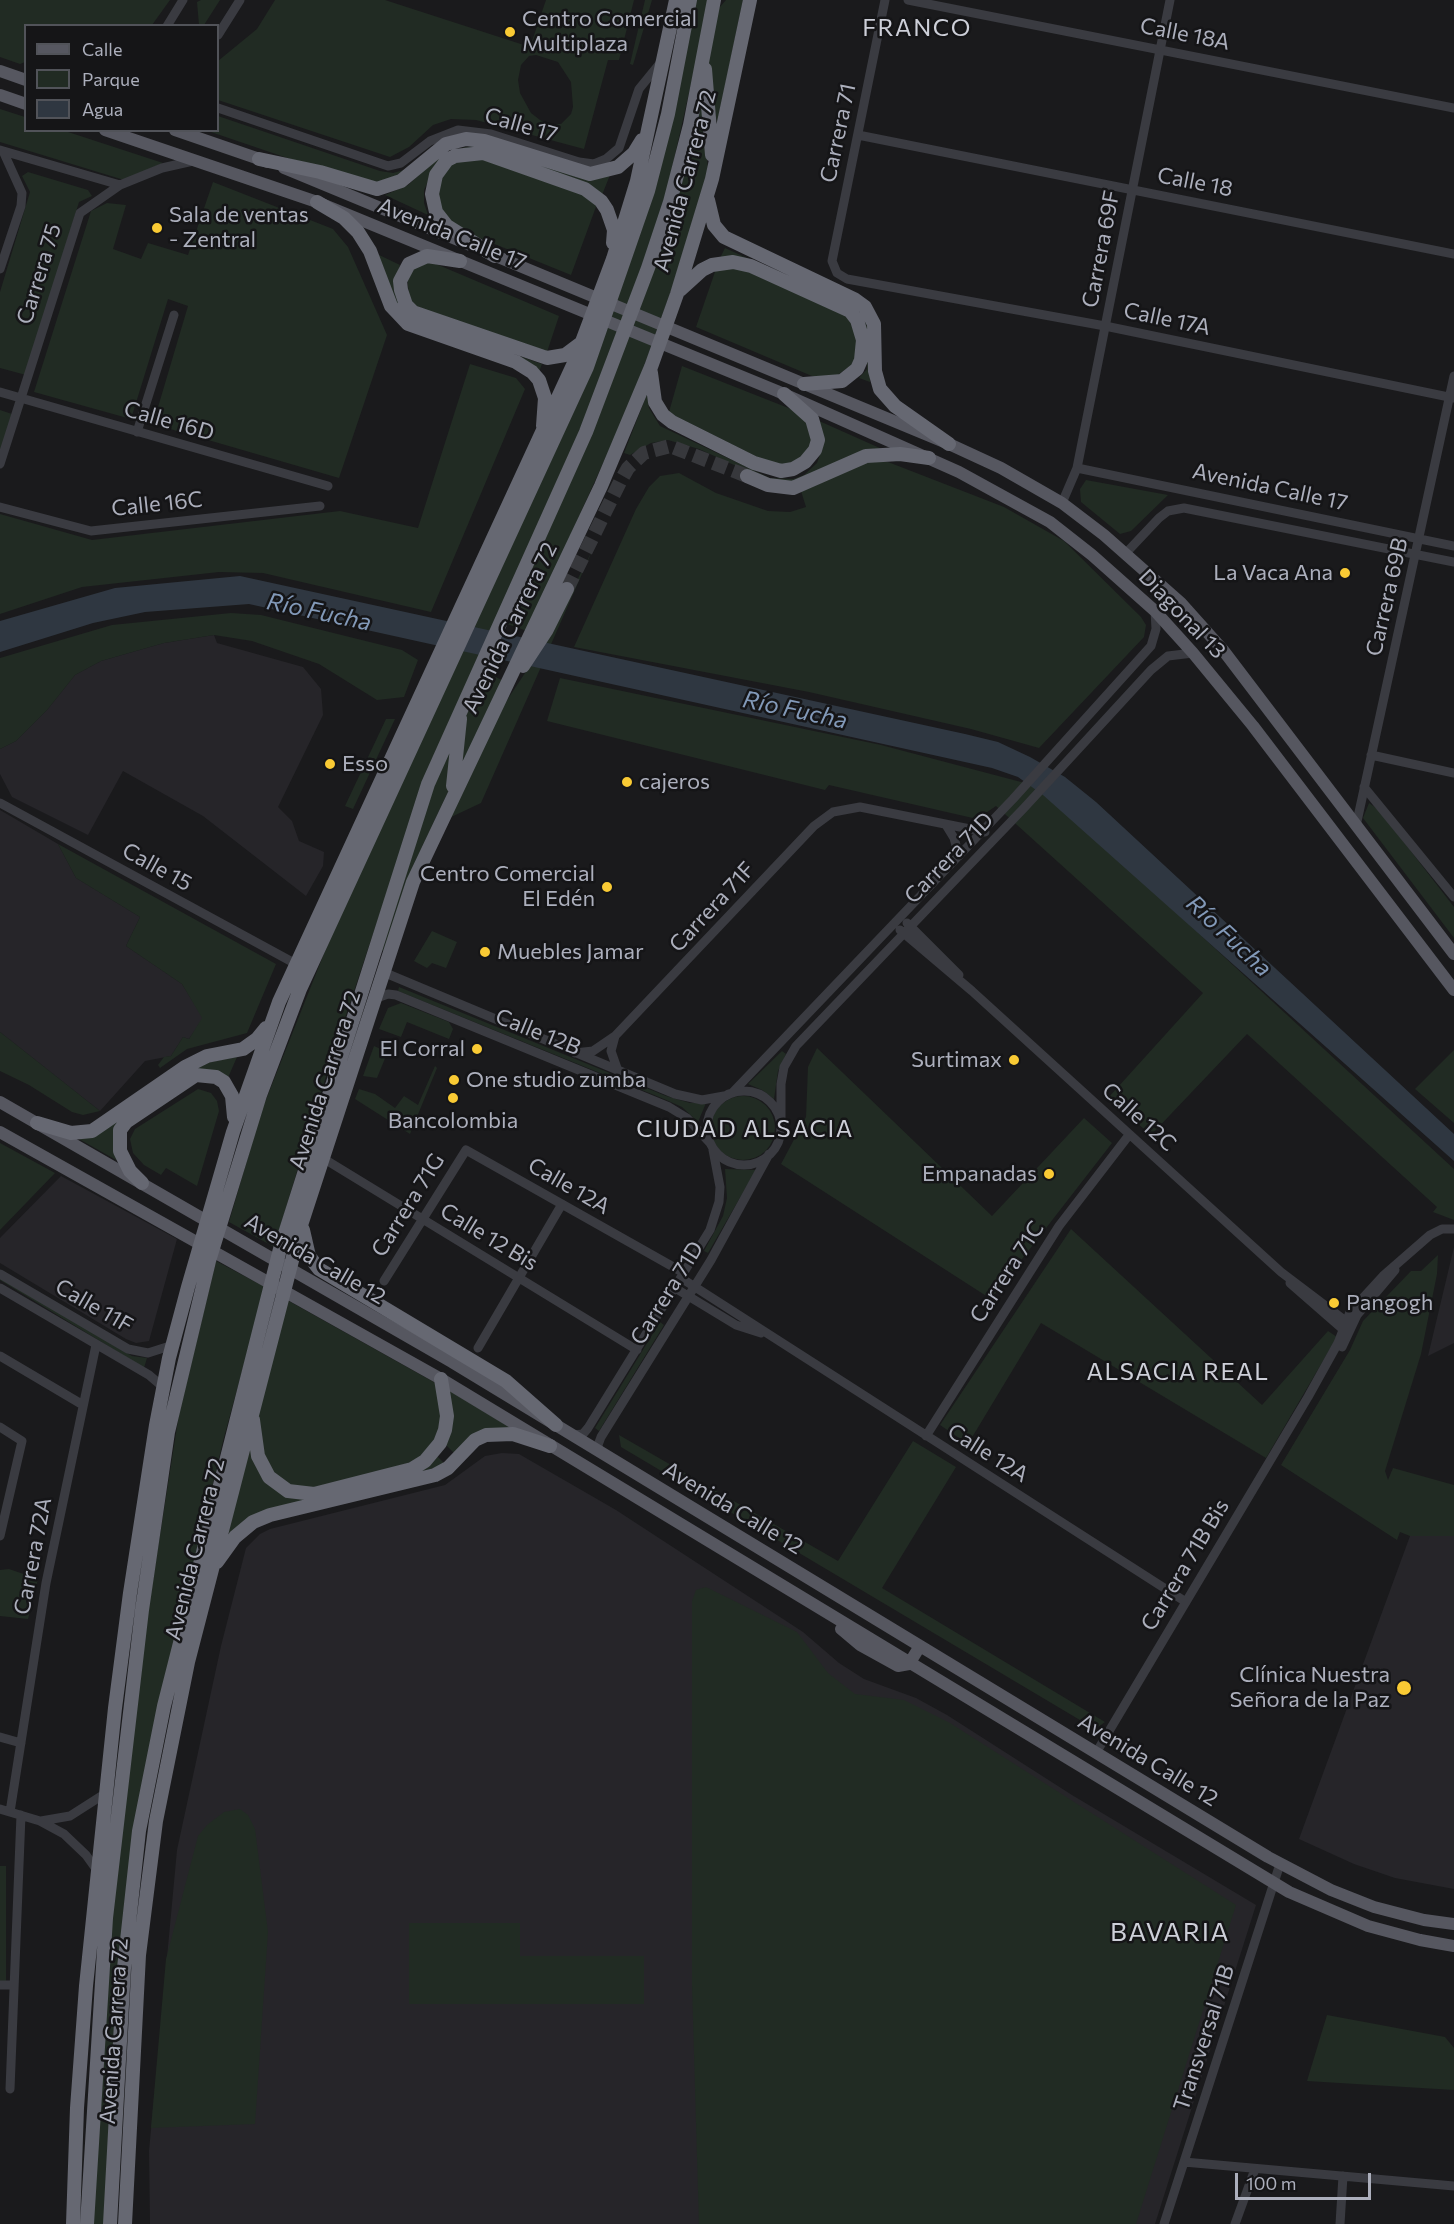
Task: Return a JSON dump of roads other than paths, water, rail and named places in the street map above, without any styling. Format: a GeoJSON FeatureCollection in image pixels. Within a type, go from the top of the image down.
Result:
{"type":"FeatureCollection","features":[{"type":"Feature","properties":{"kind":"highway","name":"Avenida Carrera 72"},"geometry":{"type":"LineString","coordinates":[[73,2224],[82,2031],[96,1869],[130,1593],[163,1387],[173,1345],[222,1167],[265,1041],[341,898],[449,666],[464,614],[582,342],[613,259],[637,181],[676,0]]}},
{"type":"Feature","properties":{"kind":"highway","name":"Avenida Carrera 72"},"geometry":{"type":"LineString","coordinates":[[125,2224],[139,1955],[156,1821],[174,1723],[252,1409],[302,1222],[321,1157],[413,882],[497,706],[537,635],[651,367],[677,294],[714,172],[750,0]]}},
{"type":"Feature","properties":{"kind":"highway","name":"Avenida Carrera 72"},"geometry":{"type":"LineString","coordinates":[[110,2224],[124,1968],[135,1862],[164,1706],[244,1386],[302,1176],[431,776],[586,432],[670,202],[715,2]]}},
{"type":"Feature","properties":{"kind":"highway","name":"Avenida Carrera 72"},"geometry":{"type":"LineString","coordinates":[[87,2224],[98,2006],[118,1813],[160,1481],[184,1362],[223,1210],[260,1095],[296,964],[435,663],[464,614],[566,416],[607,314],[656,162],[688,5]]}},
{"type":"Feature","properties":{"kind":"highway"},"geometry":{"type":"LineString","coordinates":[[704,54],[714,172]]}},
{"type":"Feature","properties":{"kind":"highway"},"geometry":{"type":"LineString","coordinates":[[259,159],[320,172],[377,189],[401,181],[446,144],[477,139],[582,173],[596,174],[618,167],[628,159],[648,131]]}},
{"type":"Feature","properties":{"kind":"highway"},"geometry":{"type":"LineString","coordinates":[[495,256],[447,226],[440,219],[433,204],[436,175],[447,160],[455,156],[483,153],[572,184],[591,193],[601,201],[612,221],[613,259]]}},
{"type":"Feature","properties":{"kind":"highway"},"geometry":{"type":"LineString","coordinates":[[707,194],[714,225],[724,237],[854,299],[865,307],[874,324],[875,370],[880,389],[895,406],[949,444]]}},
{"type":"Feature","properties":{"kind":"highway"},"geometry":{"type":"LineString","coordinates":[[317,202],[344,218],[358,232],[370,251],[391,306],[408,324],[516,362],[532,372],[539,380],[545,398],[542,437]]}},
{"type":"Feature","properties":{"kind":"highway"},"geometry":{"type":"LineString","coordinates":[[460,261],[427,256],[409,264],[400,281],[406,305],[413,312],[547,358],[565,355],[582,342]]}},
{"type":"Feature","properties":{"kind":"highway"},"geometry":{"type":"LineString","coordinates":[[677,294],[702,270],[712,265],[733,262],[751,266],[849,311],[857,320],[863,340],[861,360],[857,369],[842,381],[804,384]]}},
{"type":"Feature","properties":{"kind":"highway"},"geometry":{"type":"LineString","coordinates":[[651,367],[652,391],[663,415],[681,428],[723,448],[782,471],[793,469],[805,462],[815,450],[818,440],[812,419],[780,393]]}},
{"type":"Feature","properties":{"kind":"highway"},"geometry":{"type":"LineString","coordinates":[[747,476],[768,485],[793,488],[866,456],[900,454],[929,458]]}},
{"type":"Feature","properties":{"kind":"highway"},"geometry":{"type":"LineString","coordinates":[[537,635],[567,589]]}},
{"type":"Feature","properties":{"kind":"highway"},"geometry":{"type":"LineString","coordinates":[[452,797],[462,706]]}},
{"type":"Feature","properties":{"kind":"highway"},"geometry":{"type":"LineString","coordinates":[[404,731],[406,758]]}},
{"type":"Feature","properties":{"kind":"highway"},"geometry":{"type":"LineString","coordinates":[[314,924],[341,898]]}},
{"type":"Feature","properties":{"kind":"highway"},"geometry":{"type":"LineString","coordinates":[[37,1123],[71,1133],[92,1131],[198,1059],[238,1051],[250,1046],[286,1004]]}},
{"type":"Feature","properties":{"kind":"highway"},"geometry":{"type":"LineString","coordinates":[[142,1183],[124,1161],[118,1140],[120,1130],[126,1122],[185,1080],[195,1075],[205,1074],[224,1082],[234,1104],[233,1131]]}},
{"type":"Feature","properties":{"kind":"highway"},"geometry":{"type":"LineString","coordinates":[[222,1167],[223,1210]]}},
{"type":"Feature","properties":{"kind":"highway"},"geometry":{"type":"LineString","coordinates":[[302,1222],[307,1252],[319,1269],[506,1381],[556,1425]]}},
{"type":"Feature","properties":{"kind":"highway"},"geometry":{"type":"LineString","coordinates":[[244,1386],[266,1356]]}},
{"type":"Feature","properties":{"kind":"highway"},"geometry":{"type":"LineString","coordinates":[[252,1409],[258,1456],[269,1477],[288,1491],[314,1494],[398,1473],[425,1461],[440,1443],[446,1430],[447,1416],[441,1379]]}},
{"type":"Feature","properties":{"kind":"highway"},"geometry":{"type":"LineString","coordinates":[[211,1572],[235,1537],[261,1518],[435,1475],[448,1468],[475,1440],[486,1435],[513,1434],[550,1446]]}},
{"type":"Feature","properties":{"kind":"highway"},"geometry":{"type":"LineString","coordinates":[[135,1862],[146,1891]]}},
{"type":"Feature","properties":{"kind":"highway"},"geometry":{"type":"LineString","coordinates":[[82,2031],[98,2006]]}},
{"type":"Feature","properties":{"kind":"main road"},"geometry":{"type":"LineString","coordinates":[[0,71],[22,77]]}},
{"type":"Feature","properties":{"kind":"main road"},"geometry":{"type":"LineString","coordinates":[[0,95],[24,103]]}},
{"type":"Feature","properties":{"kind":"main road","name":"Avenida Calle 17"},"geometry":{"type":"LineString","coordinates":[[111,132],[317,202],[780,393]]}},
{"type":"Feature","properties":{"kind":"main road","name":"Avenida Calle 17"},"geometry":{"type":"LineString","coordinates":[[181,132],[259,159],[784,376]]}},
{"type":"Feature","properties":{"kind":"main road","name":"Diagonal 13"},"geometry":{"type":"LineString","coordinates":[[784,376],[1001,468],[1062,502],[1126,553],[1181,603],[1232,659],[1454,954]]}},
{"type":"Feature","properties":{"kind":"main road","name":"Diagonal 13"},"geometry":{"type":"LineString","coordinates":[[780,393],[929,458],[1008,497],[1050,522],[1092,555],[1155,611],[1193,653],[1253,726],[1454,990]]}},
{"type":"Feature","properties":{"kind":"main road","name":"Avenida Calle 12"},"geometry":{"type":"LineString","coordinates":[[0,1102],[452,1362],[1280,1864],[1331,1890],[1374,1907],[1424,1920],[1454,1924]]}},
{"type":"Feature","properties":{"kind":"main road","name":"Avenida Calle 12"},"geometry":{"type":"LineString","coordinates":[[0,1132],[441,1379],[1274,1883],[1310,1903],[1350,1920],[1397,1935],[1454,1946]]}},
{"type":"Feature","properties":{"kind":"main road"},"geometry":{"type":"LineString","coordinates":[[909,1664],[920,1646]]}},
{"type":"Feature","properties":{"kind":"street"},"geometry":{"type":"LineString","coordinates":[[168,24],[183,0]]}},
{"type":"Feature","properties":{"kind":"street"},"geometry":{"type":"LineString","coordinates":[[219,33],[240,0]]}},
{"type":"Feature","properties":{"kind":"street","name":"Carrera 71"},"geometry":{"type":"LineString","coordinates":[[837,273],[832,261],[885,0]]}},
{"type":"Feature","properties":{"kind":"street","name":"Calle 18A"},"geometry":{"type":"LineString","coordinates":[[908,0],[1161,48],[1454,108]]}},
{"type":"Feature","properties":{"kind":"street","name":"Carrera 69F"},"geometry":{"type":"LineString","coordinates":[[1062,502],[1077,468],[1170,0]]}},
{"type":"Feature","properties":{"kind":"street","name":"Calle 17"},"geometry":{"type":"LineString","coordinates":[[219,108],[388,165],[401,163],[430,141],[458,130],[491,134],[579,162],[594,164],[606,159],[619,148],[639,89],[663,60]]}},
{"type":"Feature","properties":{"kind":"street","name":"Calle 18"},"geometry":{"type":"LineString","coordinates":[[858,135],[1454,254]]}},
{"type":"Feature","properties":{"kind":"street"},"geometry":{"type":"LineString","coordinates":[[2,151],[120,185],[162,168],[195,161]]}},
{"type":"Feature","properties":{"kind":"street","name":"Carrera 75"},"geometry":{"type":"LineString","coordinates":[[0,269],[21,206],[22,193],[2,151]]}},
{"type":"Feature","properties":{"kind":"street","name":"Carrera 75"},"geometry":{"type":"LineString","coordinates":[[0,464],[80,213],[120,185]]}},
{"type":"Feature","properties":{"kind":"street","name":"Calle 17A"},"geometry":{"type":"LineString","coordinates":[[837,273],[847,279],[1105,326],[1452,398]]}},
{"type":"Feature","properties":{"kind":"street"},"geometry":{"type":"LineString","coordinates":[[137,432],[174,315]]}},
{"type":"Feature","properties":{"kind":"street","name":"Carrera 69B"},"geometry":{"type":"LineString","coordinates":[[1356,826],[1452,398],[1454,376]]}},
{"type":"Feature","properties":{"kind":"street","name":"Calle 16D"},"geometry":{"type":"LineString","coordinates":[[0,392],[328,486]]}},
{"type":"Feature","properties":{"kind":"street","name":"Avenida Calle 17"},"geometry":{"type":"LineString","coordinates":[[1077,468],[1454,546]]}},
{"type":"Feature","properties":{"kind":"street","name":"Calle 16C"},"geometry":{"type":"LineString","coordinates":[[0,507],[91,531],[320,506]]}},
{"type":"Feature","properties":{"kind":"street","name":"Avenida Calle 17"},"geometry":{"type":"LineString","coordinates":[[1126,553],[1168,511],[1184,508],[1454,562]]}},
{"type":"Feature","properties":{"kind":"street","name":"Carrera 71D"},"geometry":{"type":"LineString","coordinates":[[729,1094],[1013,799],[1151,646],[1156,629],[1155,611]]}},
{"type":"Feature","properties":{"kind":"street","name":"Carrera 71D"},"geometry":{"type":"LineString","coordinates":[[781,1125],[781,1084],[789,1056],[1160,662],[1176,654],[1193,653]]}},
{"type":"Feature","properties":{"kind":"street"},"geometry":{"type":"LineString","coordinates":[[1371,755],[1454,773]]}},
{"type":"Feature","properties":{"kind":"street"},"geometry":{"type":"LineString","coordinates":[[1364,787],[1454,897]]}},
{"type":"Feature","properties":{"kind":"street","name":"Calle 15"},"geometry":{"type":"LineString","coordinates":[[0,803],[296,964]]}},
{"type":"Feature","properties":{"kind":"street","name":"Carrera 71F"},"geometry":{"type":"LineString","coordinates":[[575,1053],[593,1051],[615,1036],[814,826],[841,809],[860,807],[946,825]]}},
{"type":"Feature","properties":{"kind":"street"},"geometry":{"type":"LineString","coordinates":[[946,825],[983,830],[993,840]]}},
{"type":"Feature","properties":{"kind":"street"},"geometry":{"type":"LineString","coordinates":[[946,825],[959,856]]}},
{"type":"Feature","properties":{"kind":"street","name":"Calle 12C"},"geometry":{"type":"LineString","coordinates":[[901,917],[907,930]]}},
{"type":"Feature","properties":{"kind":"street","name":"Calle 12C"},"geometry":{"type":"LineString","coordinates":[[894,925],[907,930],[948,962],[972,991],[1129,1135],[1281,1272],[1346,1327]]}},
{"type":"Feature","properties":{"kind":"street","name":"Calle 12B"},"geometry":{"type":"LineString","coordinates":[[383,972],[618,1071],[692,1098],[729,1094]]}},
{"type":"Feature","properties":{"kind":"street","name":"Calle 12B"},"geometry":{"type":"LineString","coordinates":[[374,999],[388,994],[396,995],[669,1107],[687,1118],[711,1146]]}},
{"type":"Feature","properties":{"kind":"street"},"geometry":{"type":"LineString","coordinates":[[615,1036],[610,1051],[618,1071]]}},
{"type":"Feature","properties":{"kind":"street"},"geometry":{"type":"LineString","coordinates":[[753,1092],[765,1097],[774,1107],[781,1125],[777,1143],[769,1154],[758,1162],[744,1165],[724,1159],[711,1146],[708,1117],[729,1094],[753,1092]]}},
{"type":"Feature","properties":{"kind":"street","name":"Carrera 71C"},"geometry":{"type":"LineString","coordinates":[[926,1436],[1059,1226],[1129,1135]]}},
{"type":"Feature","properties":{"kind":"street","name":"Carrera 71D"},"geometry":{"type":"LineString","coordinates":[[572,1436],[583,1434],[588,1428],[675,1288],[716,1215],[720,1187],[711,1146]]}},
{"type":"Feature","properties":{"kind":"street","name":"Calle 12A"},"geometry":{"type":"LineString","coordinates":[[466,1150],[682,1276],[769,1336],[1186,1602]]}},
{"type":"Feature","properties":{"kind":"street","name":"Carrera 71G"},"geometry":{"type":"LineString","coordinates":[[384,1281],[466,1150]]}},
{"type":"Feature","properties":{"kind":"street","name":"Carrera 71D"},"geometry":{"type":"LineString","coordinates":[[599,1451],[601,1437],[694,1286],[769,1154]]}},
{"type":"Feature","properties":{"kind":"street","name":"Calle 12 Bis"},"geometry":{"type":"LineString","coordinates":[[321,1157],[637,1350]]}},
{"type":"Feature","properties":{"kind":"street"},"geometry":{"type":"LineString","coordinates":[[478,1348],[562,1204]]}},
{"type":"Feature","properties":{"kind":"street","name":"Carrera 71B Bis"},"geometry":{"type":"LineString","coordinates":[[1096,1753],[1308,1397],[1346,1327],[1383,1276],[1430,1235],[1442,1229],[1454,1229]]}},
{"type":"Feature","properties":{"kind":"street","name":"Calle 11F"},"geometry":{"type":"LineString","coordinates":[[0,1274],[128,1349],[148,1353],[173,1345]]}},
{"type":"Feature","properties":{"kind":"street","name":"Calle 11F"},"geometry":{"type":"LineString","coordinates":[[0,1288],[149,1375],[163,1387]]}},
{"type":"Feature","properties":{"kind":"street","name":"Calle 12A"},"geometry":{"type":"LineString","coordinates":[[675,1288],[736,1325],[769,1336]]}},
{"type":"Feature","properties":{"kind":"street","name":"Carrera 72A"},"geometry":{"type":"LineString","coordinates":[[10,1812],[46,1583],[96,1345]]}},
{"type":"Feature","properties":{"kind":"street"},"geometry":{"type":"LineString","coordinates":[[0,1356],[83,1405]]}},
{"type":"Feature","properties":{"kind":"street"},"geometry":{"type":"LineString","coordinates":[[0,1427],[22,1441],[4,1500],[0,1536]]}},
{"type":"Feature","properties":{"kind":"street"},"geometry":{"type":"LineString","coordinates":[[0,1737],[21,1743]]}},
{"type":"Feature","properties":{"kind":"street"},"geometry":{"type":"LineString","coordinates":[[40,1821],[70,1816],[106,1793]]}},
{"type":"Feature","properties":{"kind":"street"},"geometry":{"type":"LineString","coordinates":[[0,1809],[40,1821],[73,1841],[96,1869]]}},
{"type":"Feature","properties":{"kind":"street"},"geometry":{"type":"LineString","coordinates":[[10,2089],[21,1815]]}},
{"type":"Feature","properties":{"kind":"street","name":"Transversal 71B"},"geometry":{"type":"LineString","coordinates":[[1164,2224],[1280,1864]]}},
{"type":"Feature","properties":{"kind":"street"},"geometry":{"type":"LineString","coordinates":[[0,1985],[14,1985]]}},
{"type":"Feature","properties":{"kind":"street"},"geometry":{"type":"LineString","coordinates":[[0,2047],[12,2046]]}},
{"type":"Feature","properties":{"kind":"street"},"geometry":{"type":"LineString","coordinates":[[1184,2162],[1454,2186]]}},
{"type":"Feature","properties":{"kind":"street"},"geometry":{"type":"LineString","coordinates":[[1235,2224],[1255,2169]]}},
{"type":"Feature","properties":{"kind":"street"},"geometry":{"type":"LineString","coordinates":[[1340,2224],[1343,2176]]}},
{"type":"Feature","properties":{"kind":"water","name":"Río Fucha"},"geometry":{"type":"Polygon","coordinates":[[[240,576],[965,734],[998,742],[1030,757],[1065,777],[1096,802],[1454,1134],[1454,1161],[1043,795],[1018,777],[992,768],[249,604],[145,612],[93,623],[0,652],[0,621],[115,588],[240,576]]]}},
{"type":"Feature","properties":{"kind":"tunnel"},"geometry":{"type":"LineString","coordinates":[[567,589],[620,482],[628,468],[644,453],[670,446],[747,476]]}},
{"type":"Feature","properties":{"kind":"place","name":"Centro Comercial Multiplaza"},"geometry":{"type":"Point","coordinates":[510,32]}},
{"type":"Feature","properties":{"kind":"place","name":"Sala de ventas - Zentral"},"geometry":{"type":"Point","coordinates":[157,228]}},
{"type":"Feature","properties":{"kind":"place","name":"La Vaca Ana"},"geometry":{"type":"Point","coordinates":[1345,573]}},
{"type":"Feature","properties":{"kind":"place","name":"Esso"},"geometry":{"type":"Point","coordinates":[330,764]}},
{"type":"Feature","properties":{"kind":"place","name":"cajeros"},"geometry":{"type":"Point","coordinates":[627,782]}},
{"type":"Feature","properties":{"kind":"place","name":"Centro Comercial El Edén"},"geometry":{"type":"Point","coordinates":[607,887]}},
{"type":"Feature","properties":{"kind":"place","name":"Muebles Jamar"},"geometry":{"type":"Point","coordinates":[485,952]}},
{"type":"Feature","properties":{"kind":"place","name":"El Corral"},"geometry":{"type":"Point","coordinates":[477,1049]}},
{"type":"Feature","properties":{"kind":"place","name":"Surtimax"},"geometry":{"type":"Point","coordinates":[1014,1060]}},
{"type":"Feature","properties":{"kind":"place","name":"One studio zumba"},"geometry":{"type":"Point","coordinates":[454,1080]}},
{"type":"Feature","properties":{"kind":"place","name":"Bancolombia"},"geometry":{"type":"Point","coordinates":[453,1098]}},
{"type":"Feature","properties":{"kind":"place","name":"Empanadas"},"geometry":{"type":"Point","coordinates":[1049,1174]}},
{"type":"Feature","properties":{"kind":"place","name":"Pangogh"},"geometry":{"type":"Point","coordinates":[1334,1303]}},
{"type":"Feature","properties":{"kind":"place","name":"Clínica Nuestra Señora de la Paz"},"geometry":{"type":"Point","coordinates":[1404,1688]}},
{"type":"Feature","properties":{"kind":"district","name":"FRANCO"},"geometry":{"type":"Point","coordinates":[917,28]}},
{"type":"Feature","properties":{"kind":"district","name":"CIUDAD ALSACIA"},"geometry":{"type":"Point","coordinates":[745,1129]}},
{"type":"Feature","properties":{"kind":"district","name":"ALSACIA REAL"},"geometry":{"type":"Point","coordinates":[1178,1372]}},
{"type":"Feature","properties":{"kind":"district","name":"BAVARIA"},"geometry":{"type":"Point","coordinates":[1170,1932]}}]}
